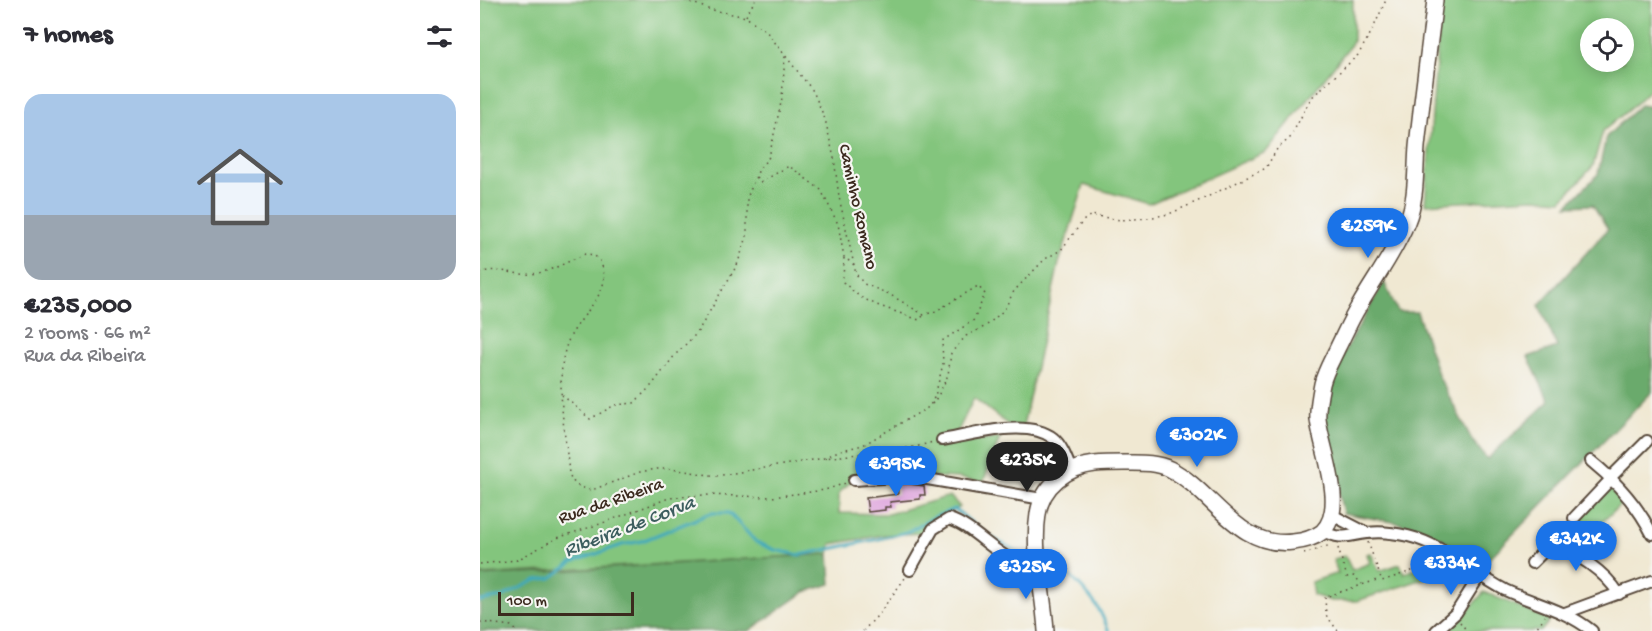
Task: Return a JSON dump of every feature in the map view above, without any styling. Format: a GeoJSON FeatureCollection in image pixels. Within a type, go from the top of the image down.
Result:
{"type":"FeatureCollection","features":[{"type":"Feature","properties":{"kind":"street"},"geometry":{"type":"LineString","coordinates":[[1046,631],[1037,544],[1038,514],[1042,499],[1048,490],[1071,470],[1096,464],[1143,463],[1167,468],[1190,483],[1240,528],[1265,539],[1284,542],[1298,541],[1323,531],[1332,515],[1333,507],[1332,489],[1318,417],[1322,382],[1358,307],[1408,222],[1415,194],[1417,148],[1435,0]]}},
{"type":"Feature","properties":{"kind":"street"},"geometry":{"type":"LineString","coordinates":[[942,440],[1013,428],[1028,428],[1054,439],[1061,448],[1071,470]]}},
{"type":"Feature","properties":{"kind":"street"},"geometry":{"type":"LineString","coordinates":[[1575,518],[1647,441]]}},
{"type":"Feature","properties":{"kind":"street"},"geometry":{"type":"LineString","coordinates":[[1591,461],[1611,477],[1638,509],[1652,534]]}},
{"type":"Feature","properties":{"kind":"street"},"geometry":{"type":"LineString","coordinates":[[854,480],[910,476],[1042,499]]}},
{"type":"Feature","properties":{"kind":"street"},"geometry":{"type":"LineString","coordinates":[[1332,515],[1367,532]]}},
{"type":"Feature","properties":{"kind":"street"},"geometry":{"type":"LineString","coordinates":[[910,570],[933,529],[948,519],[960,523],[986,544],[1015,561],[1039,566]]}},
{"type":"Feature","properties":{"kind":"street"},"geometry":{"type":"LineString","coordinates":[[1323,531],[1337,537],[1367,532],[1394,533],[1430,543],[1480,576],[1516,595],[1565,614],[1592,631]]}},
{"type":"Feature","properties":{"kind":"street"},"geometry":{"type":"LineString","coordinates":[[1532,562],[1553,542],[1611,580],[1619,594]]}},
{"type":"Feature","properties":{"kind":"street"},"geometry":{"type":"LineString","coordinates":[[1436,631],[1456,613],[1480,576]]}},
{"type":"Feature","properties":{"kind":"street"},"geometry":{"type":"LineString","coordinates":[[1565,614],[1647,583],[1652,592]]}},
{"type":"Feature","properties":{"kind":"path","name":"Caminho Romano"},"geometry":{"type":"LineString","coordinates":[[685,0],[708,9],[746,17],[766,31],[813,91],[825,119],[856,274],[864,284],[890,294],[924,315]]}},
{"type":"Feature","properties":{"kind":"path"},"geometry":{"type":"LineString","coordinates":[[746,17],[755,0]]}},
{"type":"Feature","properties":{"kind":"path"},"geometry":{"type":"LineString","coordinates":[[825,458],[838,451],[863,445],[929,407],[938,396],[948,375],[951,353],[966,336],[986,326],[1004,310],[1014,291],[1045,259],[1061,250],[1083,221],[1091,215],[1120,220],[1169,214],[1266,168],[1277,149],[1290,138],[1311,98],[1358,55],[1372,32],[1386,0]]}},
{"type":"Feature","properties":{"kind":"path"},"geometry":{"type":"LineString","coordinates":[[562,395],[590,418],[615,405],[634,403],[697,333],[737,265],[747,237],[747,198],[759,169],[769,157],[782,98],[785,55]]}},
{"type":"Feature","properties":{"kind":"path"},"geometry":{"type":"LineString","coordinates":[[756,177],[761,182],[789,166],[821,190],[838,224],[844,257],[843,282],[860,297],[919,320],[924,315],[936,312],[978,286],[985,294],[974,320],[942,341],[943,364],[935,396],[929,407]]}},
{"type":"Feature","properties":{"kind":"path"},"geometry":{"type":"LineString","coordinates":[[480,273],[499,270],[530,274],[543,272],[585,254],[599,258],[604,282],[567,343],[562,374],[569,474],[576,485],[586,489],[592,490],[640,472],[657,469],[716,476],[825,458],[915,447],[942,440]]}},
{"type":"Feature","properties":{"kind":"path"},"geometry":{"type":"LineString","coordinates":[[844,257],[854,265]]}},
{"type":"Feature","properties":{"kind":"path","name":"Rua da Ribeira"},"geometry":{"type":"LineString","coordinates":[[480,564],[517,560],[557,538],[669,498],[703,495],[772,497],[825,490],[854,480]]}},
{"type":"Feature","properties":{"kind":"path"},"geometry":{"type":"LineString","coordinates":[[1298,541],[1305,554],[1336,543],[1347,577],[1354,576],[1363,585]]}},
{"type":"Feature","properties":{"kind":"path"},"geometry":{"type":"LineString","coordinates":[[1372,553],[1381,579]]}},
{"type":"Feature","properties":{"kind":"path"},"geometry":{"type":"LineString","coordinates":[[1338,631],[1326,615],[1325,597],[1453,558]]}},
{"type":"Feature","properties":{"kind":"path"},"geometry":{"type":"LineString","coordinates":[[863,631],[896,593],[910,570]]}},
{"type":"Feature","properties":{"kind":"path"},"geometry":{"type":"LineString","coordinates":[[1534,631],[1546,615],[1539,612]]}},
{"type":"Feature","properties":{"kind":"path"},"geometry":{"type":"LineString","coordinates":[[480,622],[511,626],[517,631]]}},
{"type":"Feature","properties":{"kind":"path"},"geometry":{"type":"LineString","coordinates":[[1461,622],[1467,631]]}},
{"type":"Feature","properties":{"kind":"green space"},"geometry":{"type":"Polygon","coordinates":[[[480,0],[1353,0],[1353,42],[1266,152],[1149,204],[1084,185],[1059,263],[1021,435],[974,398],[958,431],[960,443],[1000,438],[983,483],[958,478],[859,474],[839,493],[839,513],[888,514],[950,496],[960,507],[935,522],[923,533],[884,535],[831,544],[829,554],[480,575],[480,0]]]}},
{"type":"Feature","properties":{"kind":"green space"},"geometry":{"type":"Polygon","coordinates":[[[1441,0],[1652,0],[1652,87],[1603,131],[1593,166],[1562,200],[1534,198],[1425,204],[1441,0]]]}},
{"type":"Feature","properties":{"kind":"green space"},"geometry":{"type":"Polygon","coordinates":[[[1640,105],[1652,107],[1652,392],[1480,568],[1443,539],[1398,523],[1343,513],[1321,414],[1332,374],[1384,282],[1398,312],[1417,312],[1439,377],[1472,440],[1487,459],[1549,401],[1528,357],[1557,347],[1539,305],[1608,229],[1593,205],[1567,206],[1598,174],[1606,137],[1640,105]]]}},
{"type":"Feature","properties":{"kind":"green space"},"geometry":{"type":"Polygon","coordinates":[[[1610,483],[1625,500],[1590,534],[1575,519],[1610,483]]]}},
{"type":"Feature","properties":{"kind":"green space"},"geometry":{"type":"Polygon","coordinates":[[[1371,553],[1379,571],[1400,564],[1404,573],[1445,560],[1451,564],[1429,577],[1357,601],[1331,601],[1313,595],[1311,582],[1338,573],[1333,559],[1345,556],[1352,570],[1370,563],[1367,554],[1371,553]]]}},
{"type":"Feature","properties":{"kind":"green space"},"geometry":{"type":"Polygon","coordinates":[[[829,554],[831,584],[805,592],[749,631],[480,631],[480,576],[829,554]]]}},
{"type":"Feature","properties":{"kind":"green space"},"geometry":{"type":"Polygon","coordinates":[[[1484,592],[1550,620],[1541,631],[1450,631],[1484,592]]]}},
{"type":"Feature","properties":{"kind":"building"},"geometry":{"type":"Polygon","coordinates":[[[897,484],[924,486],[925,495],[920,495],[920,499],[890,502],[891,507],[885,507],[885,510],[868,512],[866,498],[898,494],[897,484]]]}},
{"type":"Feature","properties":{"kind":"waterway","name":"Ribeira de Corva"},"geometry":{"type":"LineString","coordinates":[[480,601],[502,597],[536,580],[551,578],[573,562],[622,545],[642,541],[711,513],[729,513],[756,542],[775,550],[800,555],[907,532],[934,517],[955,509],[985,534],[1031,559]]}},
{"type":"Feature","properties":{"kind":"waterway"},"geometry":{"type":"LineString","coordinates":[[1044,561],[1058,567],[1079,585],[1098,608],[1109,631]]}}]}
